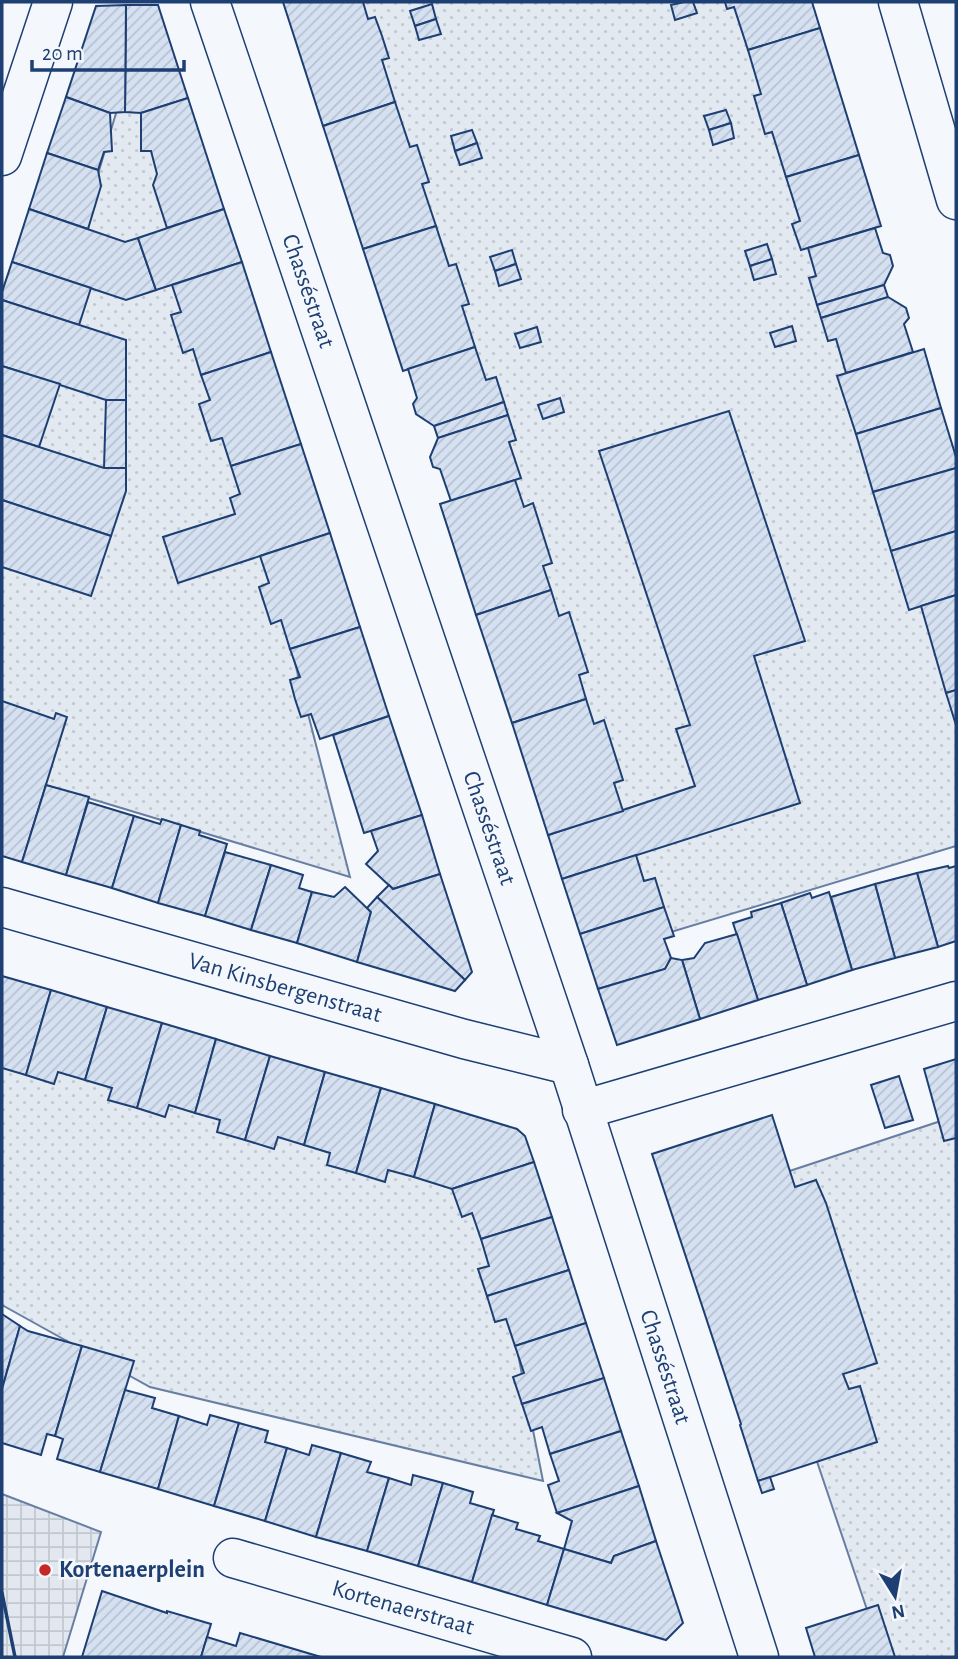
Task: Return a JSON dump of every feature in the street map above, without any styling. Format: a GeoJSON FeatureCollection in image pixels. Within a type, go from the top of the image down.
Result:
{"type":"FeatureCollection","features":[{"type":"Feature","properties":{"kind":"street"},"geometry":{"type":"LineString","coordinates":[[2,156],[52,2]]}},
{"type":"Feature","properties":{"kind":"street","name":"Chasséstraat"},"geometry":{"type":"LineString","coordinates":[[210,2],[569,1065],[759,1657]]}},
{"type":"Feature","properties":{"kind":"street"},"geometry":{"type":"LineString","coordinates":[[898,2],[956,200]]}},
{"type":"Feature","properties":{"kind":"street","name":"Van Kinsbergenstraat"},"geometry":{"type":"LineString","coordinates":[[2,908],[451,1035],[569,1065]]}},
{"type":"Feature","properties":{"kind":"street"},"geometry":{"type":"LineString","coordinates":[[582,1110],[956,1000]]}},
{"type":"Feature","properties":{"kind":"street","name":"Kortenaerstraat"},"geometry":{"type":"LineString","coordinates":[[233,1558],[572,1657]]}},
{"type":"Feature","properties":{"kind":"shaded area"},"geometry":{"type":"Polygon","coordinates":[[[352,2],[739,2],[956,692],[956,846],[661,935],[352,2]]]}},
{"type":"Feature","properties":{"kind":"shaded area"},"geometry":{"type":"Polygon","coordinates":[[[136,45],[350,877],[2,772],[2,501],[136,45]]]}},
{"type":"Feature","properties":{"kind":"shaded area"},"geometry":{"type":"Polygon","coordinates":[[[2,1035],[478,1151],[543,1481],[150,1387],[2,1305],[2,1035]]]}},
{"type":"Feature","properties":{"kind":"shaded area"},"geometry":{"type":"Polygon","coordinates":[[[956,1116],[956,1657],[883,1657],[726,1192],[956,1116]]]}},
{"type":"Feature","properties":{"kind":"shaded area","name":"Kortenaerplein"},"geometry":{"type":"Polygon","coordinates":[[[2,1494],[101,1532],[63,1657],[2,1657],[2,1494]]]}},
{"type":"Feature","properties":{"kind":"building"},"geometry":{"type":"Polygon","coordinates":[[[283,2],[363,2],[368,19],[375,17],[382,36],[389,58],[382,60],[395,102],[323,126],[283,2]]]}},
{"type":"Feature","properties":{"kind":"building"},"geometry":{"type":"Polygon","coordinates":[[[693,2],[697,13],[675,20],[671,5],[693,2]]]}},
{"type":"Feature","properties":{"kind":"building"},"geometry":{"type":"Polygon","coordinates":[[[725,2],[812,2],[820,28],[748,50],[734,7],[727,9],[725,2]]]}},
{"type":"Feature","properties":{"kind":"building"},"geometry":{"type":"Polygon","coordinates":[[[432,4],[436,19],[415,26],[410,11],[432,4]]]}},
{"type":"Feature","properties":{"kind":"building"},"geometry":{"type":"Polygon","coordinates":[[[126,5],[158,5],[188,98],[141,113],[125,112],[126,5]]]}},
{"type":"Feature","properties":{"kind":"building"},"geometry":{"type":"Polygon","coordinates":[[[126,5],[125,112],[110,113],[66,97],[96,6],[126,5]]]}},
{"type":"Feature","properties":{"kind":"building"},"geometry":{"type":"Polygon","coordinates":[[[436,19],[441,34],[419,40],[415,26],[436,19]]]}},
{"type":"Feature","properties":{"kind":"building"},"geometry":{"type":"Polygon","coordinates":[[[820,28],[859,155],[786,177],[772,132],[765,134],[754,96],[761,94],[748,50],[820,28]]]}},
{"type":"Feature","properties":{"kind":"building"},"geometry":{"type":"Polygon","coordinates":[[[66,97],[110,113],[112,151],[104,152],[98,170],[47,153],[66,97]]]}},
{"type":"Feature","properties":{"kind":"building"},"geometry":{"type":"Polygon","coordinates":[[[188,98],[224,209],[167,228],[153,185],[157,174],[151,151],[141,151],[141,113],[188,98]]]}},
{"type":"Feature","properties":{"kind":"building"},"geometry":{"type":"Polygon","coordinates":[[[395,102],[410,147],[417,145],[429,182],[422,184],[436,226],[363,249],[323,126],[395,102]]]}},
{"type":"Feature","properties":{"kind":"building"},"geometry":{"type":"Polygon","coordinates":[[[726,110],[731,123],[709,130],[704,116],[726,110]]]}},
{"type":"Feature","properties":{"kind":"building"},"geometry":{"type":"Polygon","coordinates":[[[731,123],[734,138],[713,145],[709,130],[731,123]]]}},
{"type":"Feature","properties":{"kind":"building"},"geometry":{"type":"Polygon","coordinates":[[[472,130],[477,143],[455,151],[451,136],[472,130]]]}},
{"type":"Feature","properties":{"kind":"building"},"geometry":{"type":"Polygon","coordinates":[[[477,143],[482,158],[460,165],[455,151],[477,143]]]}},
{"type":"Feature","properties":{"kind":"building"},"geometry":{"type":"Polygon","coordinates":[[[47,153],[98,170],[101,186],[88,229],[29,209],[47,153]]]}},
{"type":"Feature","properties":{"kind":"building"},"geometry":{"type":"Polygon","coordinates":[[[859,155],[881,226],[801,250],[792,224],[800,221],[786,177],[859,155]]]}},
{"type":"Feature","properties":{"kind":"building"},"geometry":{"type":"Polygon","coordinates":[[[29,209],[125,242],[138,238],[156,290],[126,300],[12,262],[29,209]]]}},
{"type":"Feature","properties":{"kind":"building"},"geometry":{"type":"Polygon","coordinates":[[[224,209],[242,262],[156,290],[138,238],[224,209]]]}},
{"type":"Feature","properties":{"kind":"building"},"geometry":{"type":"Polygon","coordinates":[[[436,226],[449,266],[456,264],[469,304],[462,306],[475,347],[403,371],[363,249],[436,226]]]}},
{"type":"Feature","properties":{"kind":"building"},"geometry":{"type":"Polygon","coordinates":[[[875,228],[883,253],[890,255],[893,266],[884,285],[817,305],[809,278],[816,276],[808,248],[875,228]]]}},
{"type":"Feature","properties":{"kind":"building"},"geometry":{"type":"Polygon","coordinates":[[[767,244],[772,259],[750,266],[745,251],[767,244]]]}},
{"type":"Feature","properties":{"kind":"building"},"geometry":{"type":"Polygon","coordinates":[[[512,250],[516,264],[495,271],[490,257],[512,250]]]}},
{"type":"Feature","properties":{"kind":"building"},"geometry":{"type":"Polygon","coordinates":[[[772,259],[776,274],[754,280],[750,266],[772,259]]]}},
{"type":"Feature","properties":{"kind":"building"},"geometry":{"type":"Polygon","coordinates":[[[12,262],[91,288],[79,325],[2,300],[12,262]]]}},
{"type":"Feature","properties":{"kind":"building"},"geometry":{"type":"Polygon","coordinates":[[[242,262],[271,352],[201,375],[193,349],[183,353],[171,315],[181,312],[172,285],[242,262]]]}},
{"type":"Feature","properties":{"kind":"building"},"geometry":{"type":"Polygon","coordinates":[[[516,264],[521,279],[499,286],[495,271],[516,264]]]}},
{"type":"Feature","properties":{"kind":"building"},"geometry":{"type":"Polygon","coordinates":[[[884,285],[888,297],[821,318],[817,305],[884,285]]]}},
{"type":"Feature","properties":{"kind":"building"},"geometry":{"type":"Polygon","coordinates":[[[888,297],[906,308],[909,318],[904,324],[913,352],[846,373],[836,339],[828,341],[821,318],[888,297]]]}},
{"type":"Feature","properties":{"kind":"building"},"geometry":{"type":"Polygon","coordinates":[[[2,300],[126,340],[126,400],[106,400],[2,366],[2,300]]]}},
{"type":"Feature","properties":{"kind":"building"},"geometry":{"type":"Polygon","coordinates":[[[792,326],[796,341],[775,347],[770,333],[792,326]]]}},
{"type":"Feature","properties":{"kind":"building"},"geometry":{"type":"Polygon","coordinates":[[[537,327],[541,342],[520,348],[515,334],[537,327]]]}},
{"type":"Feature","properties":{"kind":"building"},"geometry":{"type":"Polygon","coordinates":[[[475,347],[486,380],[496,377],[504,402],[434,426],[416,414],[413,404],[417,398],[408,369],[475,347]]]}},
{"type":"Feature","properties":{"kind":"building"},"geometry":{"type":"Polygon","coordinates":[[[924,349],[941,408],[856,434],[837,376],[924,349]]]}},
{"type":"Feature","properties":{"kind":"building"},"geometry":{"type":"Polygon","coordinates":[[[271,352],[301,444],[231,466],[222,438],[211,441],[199,404],[210,400],[201,375],[271,352]]]}},
{"type":"Feature","properties":{"kind":"building"},"geometry":{"type":"Polygon","coordinates":[[[2,366],[60,384],[39,447],[2,435],[2,366]]]}},
{"type":"Feature","properties":{"kind":"building"},"geometry":{"type":"Polygon","coordinates":[[[560,398],[564,412],[543,419],[538,405],[560,398]]]}},
{"type":"Feature","properties":{"kind":"building"},"geometry":{"type":"Polygon","coordinates":[[[106,400],[126,400],[126,468],[104,468],[106,400]]]}},
{"type":"Feature","properties":{"kind":"building"},"geometry":{"type":"Polygon","coordinates":[[[504,402],[508,415],[438,438],[434,426],[504,402]]]}},
{"type":"Feature","properties":{"kind":"building"},"geometry":{"type":"Polygon","coordinates":[[[941,408],[956,457],[956,468],[873,492],[856,434],[941,408]]]}},
{"type":"Feature","properties":{"kind":"building"},"geometry":{"type":"Polygon","coordinates":[[[729,411],[805,641],[754,656],[800,803],[562,879],[548,835],[695,786],[676,729],[690,725],[599,451],[729,411]]]}},
{"type":"Feature","properties":{"kind":"building"},"geometry":{"type":"Polygon","coordinates":[[[508,415],[516,440],[509,442],[521,478],[451,501],[440,469],[433,467],[430,457],[438,438],[508,415]]]}},
{"type":"Feature","properties":{"kind":"building"},"geometry":{"type":"Polygon","coordinates":[[[2,435],[104,468],[126,468],[126,491],[111,536],[2,500],[2,435]]]}},
{"type":"Feature","properties":{"kind":"building"},"geometry":{"type":"Polygon","coordinates":[[[301,444],[330,533],[178,583],[163,537],[235,514],[230,498],[240,494],[231,466],[301,444]]]}},
{"type":"Feature","properties":{"kind":"building"},"geometry":{"type":"Polygon","coordinates":[[[956,468],[956,531],[891,551],[873,492],[956,468]]]}},
{"type":"Feature","properties":{"kind":"building"},"geometry":{"type":"Polygon","coordinates":[[[515,480],[524,507],[533,503],[552,563],[543,566],[551,590],[476,615],[440,504],[515,480]]]}},
{"type":"Feature","properties":{"kind":"building"},"geometry":{"type":"Polygon","coordinates":[[[2,500],[111,536],[91,596],[2,567],[2,500]]]}},
{"type":"Feature","properties":{"kind":"building"},"geometry":{"type":"Polygon","coordinates":[[[956,531],[956,595],[909,610],[891,551],[956,531]]]}},
{"type":"Feature","properties":{"kind":"building"},"geometry":{"type":"Polygon","coordinates":[[[330,533],[360,627],[290,649],[281,620],[271,624],[259,587],[269,583],[260,556],[330,533]]]}},
{"type":"Feature","properties":{"kind":"building"},"geometry":{"type":"Polygon","coordinates":[[[551,590],[559,616],[569,612],[588,672],[579,675],[586,699],[512,723],[476,615],[551,590]]]}},
{"type":"Feature","properties":{"kind":"building"},"geometry":{"type":"Polygon","coordinates":[[[956,595],[956,690],[946,693],[921,606],[956,595]]]}},
{"type":"Feature","properties":{"kind":"building"},"geometry":{"type":"Polygon","coordinates":[[[360,627],[389,716],[320,739],[311,714],[301,717],[295,699],[290,680],[300,677],[290,649],[360,627]]]}},
{"type":"Feature","properties":{"kind":"building"},"geometry":{"type":"Polygon","coordinates":[[[956,690],[956,725],[946,693],[956,690]]]}},
{"type":"Feature","properties":{"kind":"building"},"geometry":{"type":"Polygon","coordinates":[[[586,699],[594,724],[604,720],[623,780],[614,783],[623,811],[548,835],[512,723],[586,699]]]}},
{"type":"Feature","properties":{"kind":"building"},"geometry":{"type":"Polygon","coordinates":[[[2,701],[54,719],[56,713],[67,717],[22,862],[2,856],[2,701]]]}},
{"type":"Feature","properties":{"kind":"building"},"geometry":{"type":"Polygon","coordinates":[[[389,716],[422,815],[364,833],[333,735],[389,716]]]}},
{"type":"Feature","properties":{"kind":"building"},"geometry":{"type":"Polygon","coordinates":[[[46,785],[89,797],[66,875],[22,862],[46,785]]]}},
{"type":"Feature","properties":{"kind":"building"},"geometry":{"type":"Polygon","coordinates":[[[88,802],[134,816],[112,888],[66,875],[88,802]]]}},
{"type":"Feature","properties":{"kind":"building"},"geometry":{"type":"Polygon","coordinates":[[[422,815],[440,874],[393,889],[366,864],[378,851],[371,831],[422,815]]]}},
{"type":"Feature","properties":{"kind":"building"},"geometry":{"type":"Polygon","coordinates":[[[134,816],[160,824],[162,819],[181,825],[158,903],[112,888],[134,816]]]}},
{"type":"Feature","properties":{"kind":"building"},"geometry":{"type":"Polygon","coordinates":[[[181,825],[200,831],[199,835],[227,844],[205,916],[158,903],[181,825]]]}},
{"type":"Feature","properties":{"kind":"building"},"geometry":{"type":"Polygon","coordinates":[[[225,852],[271,865],[251,930],[205,916],[225,852]]]}},
{"type":"Feature","properties":{"kind":"building"},"geometry":{"type":"Polygon","coordinates":[[[636,855],[644,881],[655,878],[664,907],[580,934],[562,879],[636,855]]]}},
{"type":"Feature","properties":{"kind":"building"},"geometry":{"type":"Polygon","coordinates":[[[271,865],[303,875],[299,888],[312,892],[297,943],[251,930],[271,865]]]}},
{"type":"Feature","properties":{"kind":"building"},"geometry":{"type":"Polygon","coordinates":[[[956,866],[956,941],[938,947],[917,873],[956,866]]]}},
{"type":"Feature","properties":{"kind":"building"},"geometry":{"type":"Polygon","coordinates":[[[917,873],[938,947],[895,958],[875,884],[917,873]]]}},
{"type":"Feature","properties":{"kind":"building"},"geometry":{"type":"Polygon","coordinates":[[[440,874],[472,972],[465,980],[377,897],[389,885],[393,889],[440,874]]]}},
{"type":"Feature","properties":{"kind":"building"},"geometry":{"type":"Polygon","coordinates":[[[875,884],[895,958],[852,970],[831,897],[875,884]]]}},
{"type":"Feature","properties":{"kind":"building"},"geometry":{"type":"Polygon","coordinates":[[[345,887],[371,912],[357,962],[297,943],[312,892],[334,897],[345,887]]]}},
{"type":"Feature","properties":{"kind":"building"},"geometry":{"type":"Polygon","coordinates":[[[829,892],[852,970],[807,985],[781,903],[810,893],[812,898],[829,892]]]}},
{"type":"Feature","properties":{"kind":"building"},"geometry":{"type":"Polygon","coordinates":[[[377,897],[465,980],[455,991],[357,962],[371,912],[367,908],[377,897]]]}},
{"type":"Feature","properties":{"kind":"building"},"geometry":{"type":"Polygon","coordinates":[[[781,903],[807,985],[758,1000],[733,923],[752,917],[751,912],[781,903]]]}},
{"type":"Feature","properties":{"kind":"building"},"geometry":{"type":"Polygon","coordinates":[[[664,907],[674,936],[664,939],[671,958],[665,969],[598,989],[580,934],[664,907]]]}},
{"type":"Feature","properties":{"kind":"building"},"geometry":{"type":"Polygon","coordinates":[[[737,934],[758,1000],[700,1019],[682,960],[694,958],[705,943],[737,934]]]}},
{"type":"Feature","properties":{"kind":"building"},"geometry":{"type":"Polygon","coordinates":[[[671,958],[682,960],[700,1019],[617,1045],[598,989],[665,969],[671,958]]]}},
{"type":"Feature","properties":{"kind":"building"},"geometry":{"type":"Polygon","coordinates":[[[2,976],[51,990],[26,1075],[2,1068],[2,976]]]}},
{"type":"Feature","properties":{"kind":"building"},"geometry":{"type":"Polygon","coordinates":[[[51,990],[107,1007],[85,1080],[58,1072],[54,1084],[26,1075],[51,990]]]}},
{"type":"Feature","properties":{"kind":"building"},"geometry":{"type":"Polygon","coordinates":[[[107,1007],[162,1023],[137,1108],[108,1100],[112,1088],[85,1080],[107,1007]]]}},
{"type":"Feature","properties":{"kind":"building"},"geometry":{"type":"Polygon","coordinates":[[[162,1023],[216,1039],[195,1113],[169,1105],[165,1117],[137,1108],[162,1023]]]}},
{"type":"Feature","properties":{"kind":"building"},"geometry":{"type":"Polygon","coordinates":[[[216,1039],[270,1056],[245,1140],[217,1132],[220,1120],[195,1113],[216,1039]]]}},
{"type":"Feature","properties":{"kind":"building"},"geometry":{"type":"Polygon","coordinates":[[[270,1056],[325,1072],[304,1145],[278,1137],[274,1149],[245,1140],[270,1056]]]}},
{"type":"Feature","properties":{"kind":"building"},"geometry":{"type":"Polygon","coordinates":[[[956,1059],[956,1138],[944,1141],[924,1069],[956,1059]]]}},
{"type":"Feature","properties":{"kind":"building"},"geometry":{"type":"Polygon","coordinates":[[[325,1072],[381,1088],[356,1173],[327,1165],[330,1153],[304,1145],[325,1072]]]}},
{"type":"Feature","properties":{"kind":"building"},"geometry":{"type":"Polygon","coordinates":[[[899,1076],[913,1120],[885,1128],[871,1085],[899,1076]]]}},
{"type":"Feature","properties":{"kind":"building"},"geometry":{"type":"Polygon","coordinates":[[[381,1088],[435,1104],[414,1177],[388,1170],[385,1182],[356,1173],[381,1088]]]}},
{"type":"Feature","properties":{"kind":"building"},"geometry":{"type":"Polygon","coordinates":[[[435,1104],[517,1129],[525,1136],[534,1162],[452,1189],[414,1177],[435,1104]]]}},
{"type":"Feature","properties":{"kind":"building"},"geometry":{"type":"Polygon","coordinates":[[[772,1115],[795,1187],[816,1180],[826,1203],[877,1363],[843,1374],[849,1389],[860,1386],[877,1442],[758,1481],[652,1154],[772,1115]]]}},
{"type":"Feature","properties":{"kind":"building"},"geometry":{"type":"Polygon","coordinates":[[[534,1162],[552,1217],[481,1239],[472,1213],[462,1217],[452,1189],[534,1162]]]}},
{"type":"Feature","properties":{"kind":"building"},"geometry":{"type":"Polygon","coordinates":[[[552,1217],[569,1270],[487,1296],[478,1269],[489,1266],[481,1239],[552,1217]]]}},
{"type":"Feature","properties":{"kind":"building"},"geometry":{"type":"Polygon","coordinates":[[[569,1270],[586,1323],[515,1346],[506,1319],[495,1322],[487,1296],[569,1270]]]}},
{"type":"Feature","properties":{"kind":"building"},"geometry":{"type":"Polygon","coordinates":[[[2,1314],[20,1326],[2,1389],[2,1314]]]}},
{"type":"Feature","properties":{"kind":"building"},"geometry":{"type":"Polygon","coordinates":[[[586,1323],[604,1378],[522,1404],[513,1377],[524,1373],[515,1346],[586,1323]]]}},
{"type":"Feature","properties":{"kind":"building"},"geometry":{"type":"Polygon","coordinates":[[[20,1326],[28,1331],[82,1346],[55,1436],[47,1434],[41,1455],[2,1443],[2,1389],[20,1326]]]}},
{"type":"Feature","properties":{"kind":"building"},"geometry":{"type":"Polygon","coordinates":[[[82,1346],[134,1361],[100,1472],[57,1459],[63,1439],[55,1436],[82,1346]]]}},
{"type":"Feature","properties":{"kind":"building"},"geometry":{"type":"Polygon","coordinates":[[[604,1378],[621,1431],[550,1454],[542,1427],[531,1431],[522,1404],[604,1378]]]}},
{"type":"Feature","properties":{"kind":"building"},"geometry":{"type":"Polygon","coordinates":[[[125,1390],[155,1398],[152,1408],[179,1416],[158,1489],[100,1472],[125,1390]]]}},
{"type":"Feature","properties":{"kind":"building"},"geometry":{"type":"Polygon","coordinates":[[[210,1415],[239,1423],[214,1506],[158,1489],[179,1416],[207,1425],[210,1415]]]}},
{"type":"Feature","properties":{"kind":"building"},"geometry":{"type":"Polygon","coordinates":[[[239,1423],[268,1431],[265,1442],[287,1448],[265,1521],[214,1506],[239,1423]]]}},
{"type":"Feature","properties":{"kind":"building"},"geometry":{"type":"Polygon","coordinates":[[[621,1431],[639,1486],[557,1513],[548,1485],[559,1481],[550,1454],[621,1431]]]}},
{"type":"Feature","properties":{"kind":"building"},"geometry":{"type":"Polygon","coordinates":[[[312,1445],[341,1453],[316,1537],[265,1521],[287,1448],[309,1455],[312,1445]]]}},
{"type":"Feature","properties":{"kind":"building"},"geometry":{"type":"Polygon","coordinates":[[[341,1453],[371,1462],[367,1472],[389,1478],[367,1551],[316,1537],[341,1453]]]}},
{"type":"Feature","properties":{"kind":"building"},"geometry":{"type":"Polygon","coordinates":[[[413,1475],[443,1483],[418,1566],[367,1551],[389,1478],[411,1485],[413,1475]]]}},
{"type":"Feature","properties":{"kind":"building"},"geometry":{"type":"Polygon","coordinates":[[[770,1477],[774,1489],[762,1493],[758,1481],[770,1477]]]}},
{"type":"Feature","properties":{"kind":"building"},"geometry":{"type":"Polygon","coordinates":[[[443,1483],[473,1492],[470,1503],[494,1510],[472,1582],[418,1566],[443,1483]]]}},
{"type":"Feature","properties":{"kind":"building"},"geometry":{"type":"Polygon","coordinates":[[[639,1486],[656,1541],[614,1556],[611,1563],[564,1549],[572,1521],[557,1513],[639,1486]]]}},
{"type":"Feature","properties":{"kind":"building"},"geometry":{"type":"Polygon","coordinates":[[[492,1515],[518,1523],[516,1529],[540,1536],[538,1541],[564,1549],[547,1605],[472,1582],[492,1515]]]}},
{"type":"Feature","properties":{"kind":"building"},"geometry":{"type":"Polygon","coordinates":[[[656,1541],[683,1623],[666,1640],[547,1605],[564,1549],[611,1563],[614,1556],[656,1541]]]}},
{"type":"Feature","properties":{"kind":"building"},"geometry":{"type":"Polygon","coordinates":[[[102,1591],[167,1613],[211,1624],[201,1657],[82,1657],[102,1591]]]}},
{"type":"Feature","properties":{"kind":"building"},"geometry":{"type":"Polygon","coordinates":[[[878,1605],[895,1657],[815,1657],[806,1628],[878,1605]]]}},
{"type":"Feature","properties":{"kind":"building"},"geometry":{"type":"Polygon","coordinates":[[[240,1633],[321,1657],[201,1657],[207,1637],[236,1646],[240,1633]]]}},
{"type":"Feature","properties":{"kind":"wall"},"geometry":{"type":"LineString","coordinates":[[2,1593],[15,1657]]}},
{"type":"Feature","properties":{"kind":"place","name":"Kortenaerplein"},"geometry":{"type":"Point","coordinates":[45,1570]}}]}
